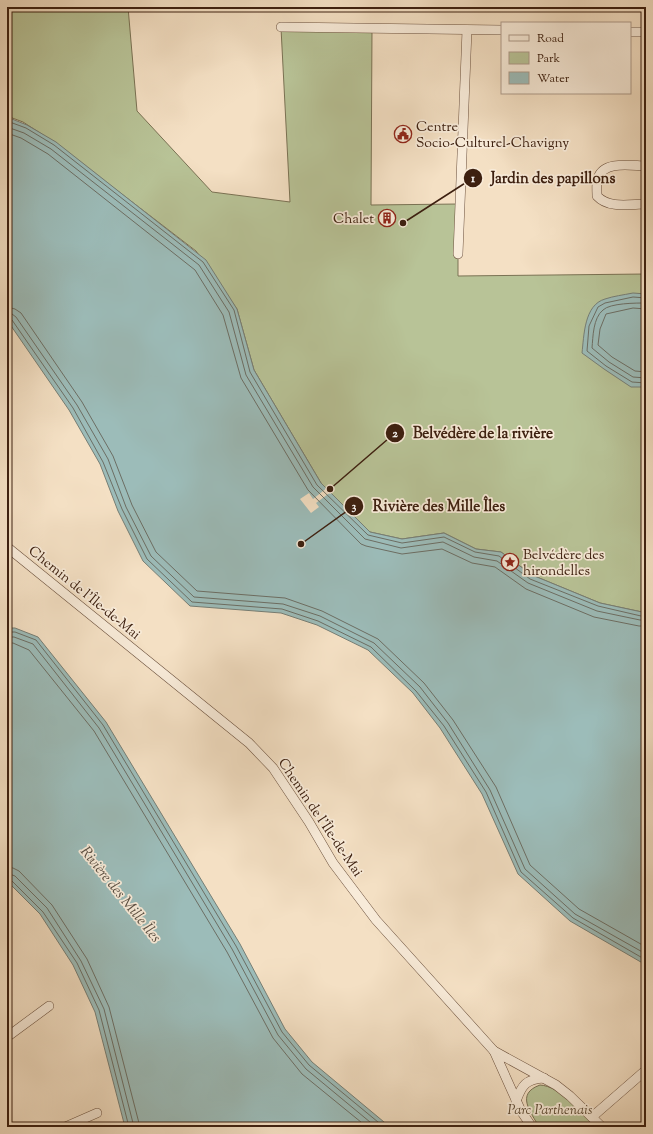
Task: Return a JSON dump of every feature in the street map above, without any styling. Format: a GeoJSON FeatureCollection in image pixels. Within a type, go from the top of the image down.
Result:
{"type":"FeatureCollection","features":[{"type":"Feature","properties":{"kind":"street"},"geometry":{"type":"LineString","coordinates":[[281,27],[501,30]]}},
{"type":"Feature","properties":{"kind":"street"},"geometry":{"type":"LineString","coordinates":[[458,254],[467,30]]}},
{"type":"Feature","properties":{"kind":"street"},"geometry":{"type":"LineString","coordinates":[[631,32],[646,32]]}},
{"type":"Feature","properties":{"kind":"street"},"geometry":{"type":"LineString","coordinates":[[646,166],[612,166],[604,169],[598,178],[597,196],[602,201],[610,204],[646,204]]}},
{"type":"Feature","properties":{"kind":"street","name":"Chemin de l'Île-de-Mai"},"geometry":{"type":"LineString","coordinates":[[7,547],[249,742],[273,768],[309,822],[333,863],[376,920],[494,1051],[516,1101],[532,1127]]}},
{"type":"Feature","properties":{"kind":"street"},"geometry":{"type":"LineString","coordinates":[[7,1038],[50,1006]]}},
{"type":"Feature","properties":{"kind":"street","name":"Chemin de l'Île-de-Mai"},"geometry":{"type":"LineString","coordinates":[[494,1051],[556,1085],[570,1096],[602,1127]]}},
{"type":"Feature","properties":{"kind":"street"},"geometry":{"type":"LineString","coordinates":[[592,1117],[646,1070]]}},
{"type":"Feature","properties":{"kind":"street"},"geometry":{"type":"LineString","coordinates":[[516,1101],[524,1085],[534,1078],[544,1078]]}},
{"type":"Feature","properties":{"kind":"street"},"geometry":{"type":"LineString","coordinates":[[65,1127],[97,1113]]}},
{"type":"Feature","properties":{"kind":"green space"},"geometry":{"type":"Polygon","coordinates":[[[7,7],[128,7],[137,111],[212,192],[290,202],[281,28],[372,29],[371,205],[458,204],[458,276],[646,274],[646,610],[642,612],[600,603],[532,575],[501,552],[476,549],[444,533],[402,539],[370,532],[321,483],[254,370],[237,309],[196,251],[54,142],[23,122],[7,116],[7,7]]]}},
{"type":"Feature","properties":{"kind":"green space","name":"Parc Parthenais"},"geometry":{"type":"Polygon","coordinates":[[[540,1085],[555,1090],[563,1095],[597,1127],[539,1127],[529,1109],[527,1098],[528,1093],[532,1089],[540,1085]]]}},
{"type":"Feature","properties":{"kind":"water"},"geometry":{"type":"Polygon","coordinates":[[[7,117],[27,125],[56,142],[206,260],[237,309],[254,370],[321,483],[370,532],[402,539],[444,533],[476,549],[501,552],[532,575],[600,603],[642,612],[646,610],[646,965],[570,921],[518,874],[482,794],[440,728],[413,693],[368,650],[317,625],[281,613],[190,606],[143,561],[118,511],[100,464],[69,410],[7,320],[7,117]]]}},
{"type":"Feature","properties":{"kind":"water"},"geometry":{"type":"Polygon","coordinates":[[[633,293],[646,294],[646,387],[631,387],[582,353],[586,322],[589,314],[598,302],[615,296],[633,293]]]}},
{"type":"Feature","properties":{"kind":"water","name":"Rivière des Mille Îles"},"geometry":{"type":"Polygon","coordinates":[[[7,628],[15,628],[38,637],[106,722],[240,944],[285,1029],[312,1062],[390,1127],[125,1127],[95,1012],[73,965],[40,914],[7,881],[7,628]]]}},
{"type":"Feature","properties":{"kind":"pier"},"geometry":{"type":"Polygon","coordinates":[[[328,487],[332,491],[316,503],[319,507],[311,513],[300,499],[309,493],[313,499],[328,487]]]}},
{"type":"Feature","properties":{"kind":"place","name":"Centre Socio-Culturel-Chavigny"},"geometry":{"type":"Point","coordinates":[403,134]}},
{"type":"Feature","properties":{"kind":"place","name":"Chalet"},"geometry":{"type":"Point","coordinates":[387,218]}},
{"type":"Feature","properties":{"kind":"place","name":"Jardin des papillons"},"geometry":{"type":"Point","coordinates":[403,223]}},
{"type":"Feature","properties":{"kind":"place","name":"Belvédère de la rivière"},"geometry":{"type":"Point","coordinates":[330,489]}},
{"type":"Feature","properties":{"kind":"place","name":"Rivière des Mille Îles"},"geometry":{"type":"Point","coordinates":[301,544]}},
{"type":"Feature","properties":{"kind":"place","name":"Belvédère des hirondelles"},"geometry":{"type":"Point","coordinates":[510,562]}}]}
